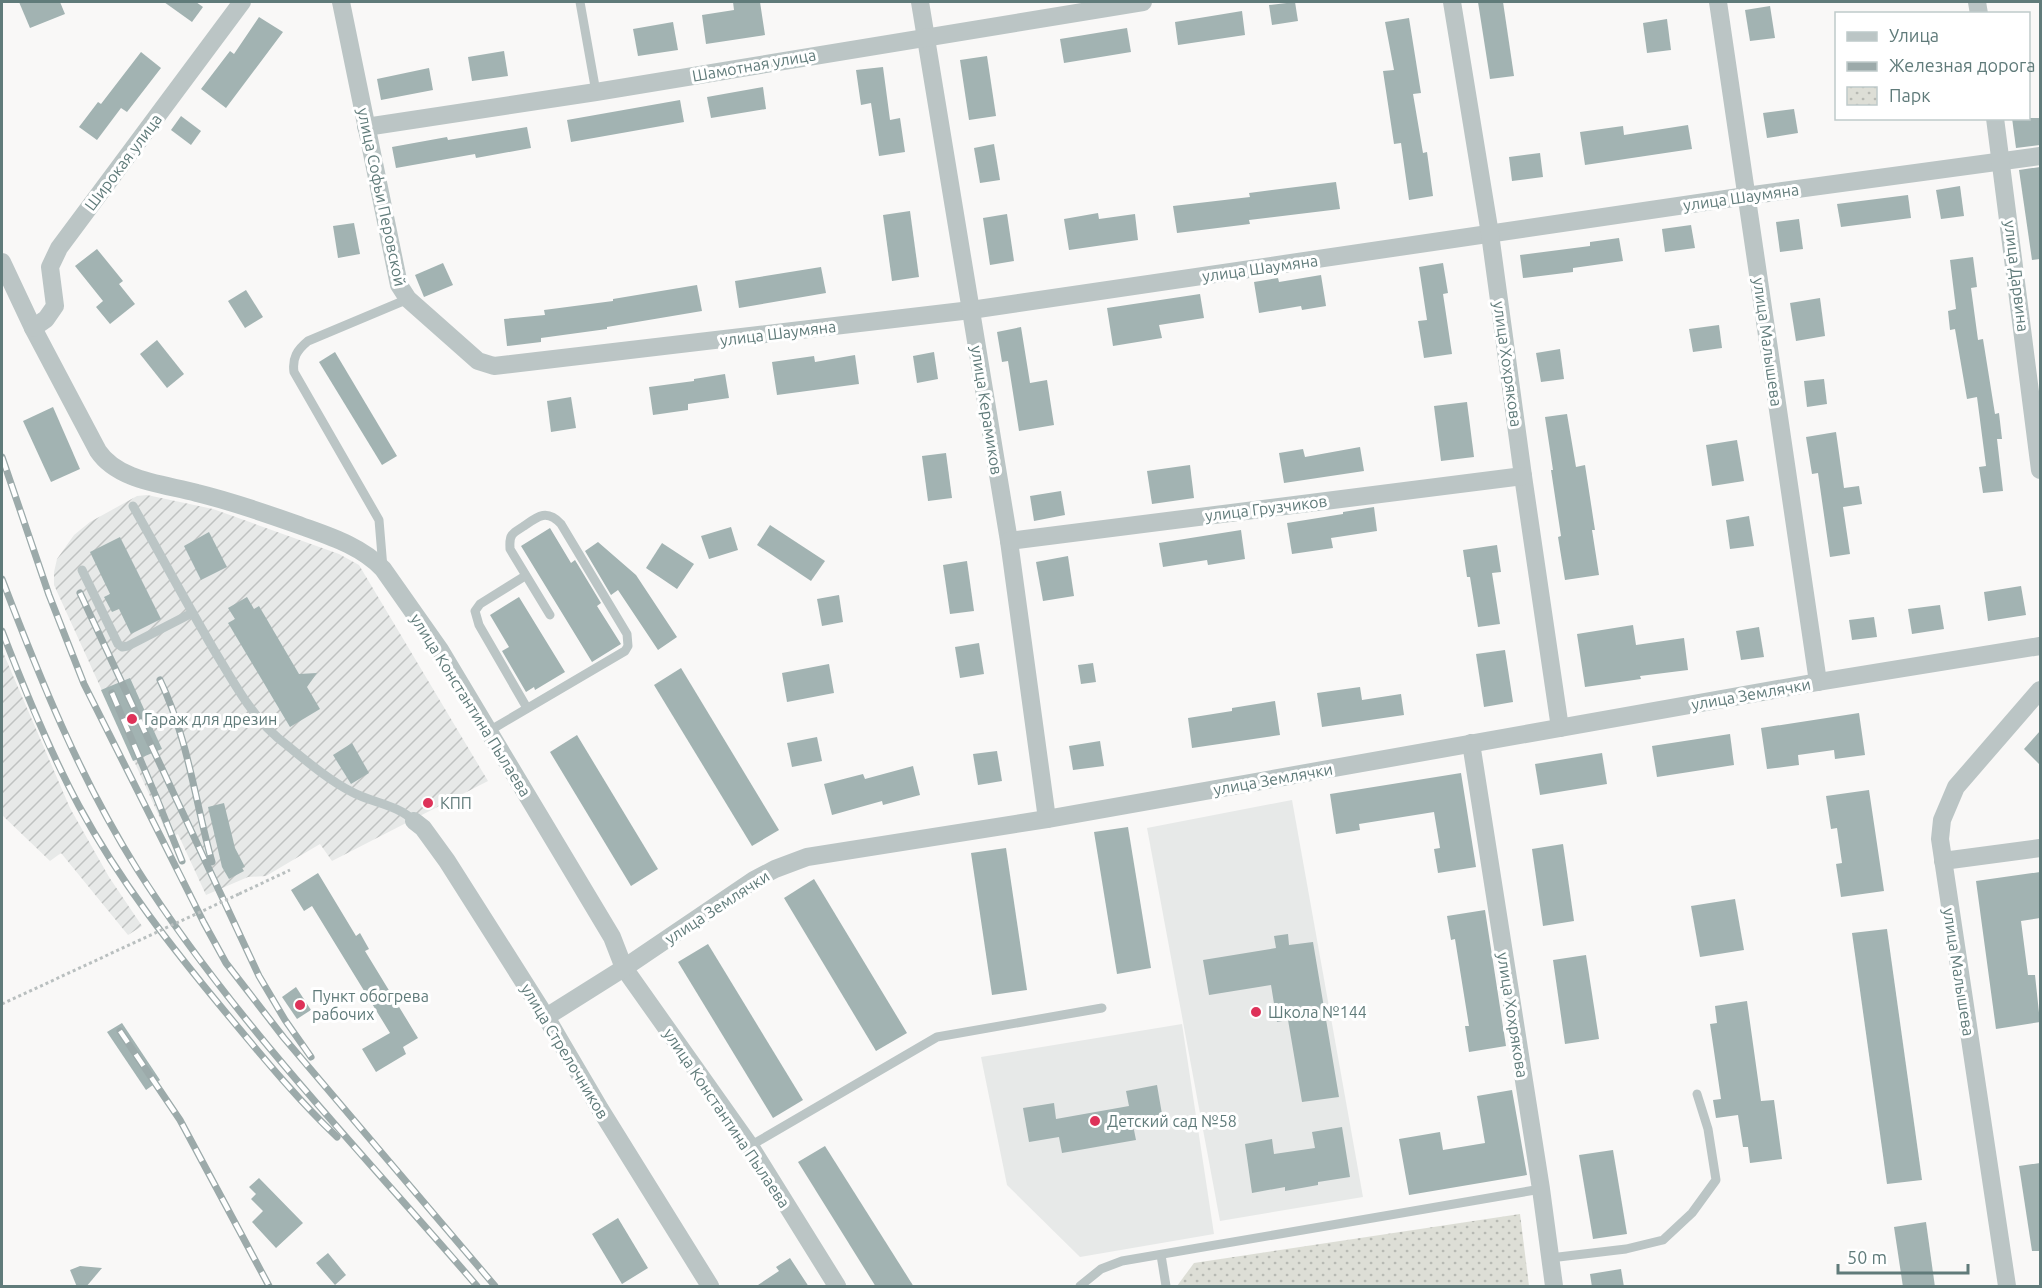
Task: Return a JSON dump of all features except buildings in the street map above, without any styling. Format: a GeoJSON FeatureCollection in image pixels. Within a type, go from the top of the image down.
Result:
{"type":"FeatureCollection","features":[{"type":"Feature","properties":{"kind":"street","name":"Широкая улица"},"geometry":{"type":"LineString","coordinates":[[33,328],[46,320],[55,306],[50,267],[59,248],[242,2]]}},
{"type":"Feature","properties":{"kind":"street","name":"улица Софьи Перовской"},"geometry":{"type":"LineString","coordinates":[[341,2],[399,285],[408,298],[478,361]]}},
{"type":"Feature","properties":{"kind":"street","name":"улица Керамиков"},"geometry":{"type":"LineString","coordinates":[[920,2],[1009,541],[1047,819]]}},
{"type":"Feature","properties":{"kind":"street","name":"Шамотная улица"},"geometry":{"type":"LineString","coordinates":[[366,127],[596,92],[1143,2]]}},
{"type":"Feature","properties":{"kind":"street","name":"улица Хохрякова"},"geometry":{"type":"LineString","coordinates":[[1452,2],[1490,234],[1560,728]]}},
{"type":"Feature","properties":{"kind":"street","name":"улица Малышева"},"geometry":{"type":"LineString","coordinates":[[1718,2],[1818,682]]}},
{"type":"Feature","properties":{"kind":"street","name":"улица Дарвина"},"geometry":{"type":"LineString","coordinates":[[1995,120],[2040,470]]}},
{"type":"Feature","properties":{"kind":"street","name":"улица Шаумяна"},"geometry":{"type":"LineString","coordinates":[[478,361],[504,366],[971,310],[1746,196],[2040,156]]}},
{"type":"Feature","properties":{"kind":"street","name":"улица Константина Пылаева"},"geometry":{"type":"LineString","coordinates":[[2,262],[33,328],[98,451],[108,463],[133,476],[231,502],[330,537],[371,557],[383,569],[440,650],[489,731],[612,937],[624,968],[750,1146],[837,1287]]}},
{"type":"Feature","properties":{"kind":"street","name":"улица Грузчиков"},"geometry":{"type":"LineString","coordinates":[[1009,541],[1523,476]]}},
{"type":"Feature","properties":{"kind":"street","name":"улица Землячки"},"geometry":{"type":"LineString","coordinates":[[546,1017],[624,968],[754,880],[790,862],[807,857],[1047,819],[1818,682],[2040,646]]}},
{"type":"Feature","properties":{"kind":"street","name":"улица Малышева"},"geometry":{"type":"LineString","coordinates":[[2007,1287],[1940,839],[1942,820],[1956,787],[2040,690]]}},
{"type":"Feature","properties":{"kind":"street","name":"улица Хохрякова"},"geometry":{"type":"LineString","coordinates":[[1471,743],[1541,1189],[1554,1287]]}},
{"type":"Feature","properties":{"kind":"street","name":"улица Стрелочников"},"geometry":{"type":"LineString","coordinates":[[414,821],[423,828],[441,852],[546,1017],[710,1287]]}},
{"type":"Feature","properties":{"kind":"street"},"geometry":{"type":"LineString","coordinates":[[1942,861],[2040,848]]}},
{"type":"Feature","properties":{"kind":"lane"},"geometry":{"type":"LineString","coordinates":[[580,2],[596,92]]}},
{"type":"Feature","properties":{"kind":"lane"},"geometry":{"type":"LineString","coordinates":[[383,569],[379,520],[294,372],[293,363],[299,348],[308,341],[408,298]]}},
{"type":"Feature","properties":{"kind":"lane"},"geometry":{"type":"LineString","coordinates":[[133,506],[192,613],[246,702],[262,722],[337,784],[362,798],[398,809],[414,821]]}},
{"type":"Feature","properties":{"kind":"lane"},"geometry":{"type":"LineString","coordinates":[[489,731],[625,651],[627,634],[561,524],[549,515],[537,517],[513,534],[511,554],[550,615]]}},
{"type":"Feature","properties":{"kind":"lane"},"geometry":{"type":"LineString","coordinates":[[82,570],[118,644],[122,647],[192,613]]}},
{"type":"Feature","properties":{"kind":"lane"},"geometry":{"type":"LineString","coordinates":[[525,576],[480,604],[475,611],[479,625],[527,708]]}},
{"type":"Feature","properties":{"kind":"lane"},"geometry":{"type":"LineString","coordinates":[[750,1146],[937,1037],[1102,1008]]}},
{"type":"Feature","properties":{"kind":"lane"},"geometry":{"type":"LineString","coordinates":[[1550,1258],[1626,1249],[1663,1240],[1692,1213],[1716,1180],[1708,1129],[1698,1094]]}},
{"type":"Feature","properties":{"kind":"lane"},"geometry":{"type":"LineString","coordinates":[[1080,1287],[1101,1269],[1122,1261],[1541,1189]]}},
{"type":"Feature","properties":{"kind":"lane"},"geometry":{"type":"LineString","coordinates":[[1161,1255],[1166,1287]]}},
{"type":"Feature","properties":{"kind":"path"},"geometry":{"type":"LineString","coordinates":[[2,1004],[290,870]]}},
{"type":"Feature","properties":{"kind":"shaded area"},"geometry":{"type":"Polygon","coordinates":[[[147,495],[213,509],[339,554],[359,565],[488,781],[332,861],[320,844],[266,876],[248,877],[206,895],[178,834],[169,838],[54,585],[57,559],[74,535],[90,522],[137,496],[147,495]]]}},
{"type":"Feature","properties":{"kind":"shaded area"},"geometry":{"type":"Polygon","coordinates":[[[2,650],[70,808],[109,877],[142,926],[128,935],[61,853],[50,861],[2,815],[2,650]]]}},
{"type":"Feature","properties":{"kind":"shaded area","name":"Школа №144"},"geometry":{"type":"Polygon","coordinates":[[[1292,800],[1363,1197],[1220,1221],[1147,828],[1292,800]]]}},
{"type":"Feature","properties":{"kind":"shaded area","name":"Детский сад №58"},"geometry":{"type":"Polygon","coordinates":[[[1182,1024],[1214,1234],[1080,1257],[1007,1185],[981,1057],[1182,1024]]]}},
{"type":"Feature","properties":{"kind":"green space"},"geometry":{"type":"Polygon","coordinates":[[[1520,1214],[1529,1286],[1177,1286],[1194,1263],[1520,1214]]]}},
{"type":"Feature","properties":{"kind":"railway"},"geometry":{"type":"LineString","coordinates":[[2,457],[49,595],[84,684],[226,963],[284,1038],[495,1286]]}},
{"type":"Feature","properties":{"kind":"railway"},"geometry":{"type":"LineString","coordinates":[[2,579],[46,691],[79,764],[116,835],[137,869],[214,979],[256,1032],[477,1286]]}},
{"type":"Feature","properties":{"kind":"railway"},"geometry":{"type":"LineString","coordinates":[[80,593],[259,976],[285,1020],[311,1057]]}},
{"type":"Feature","properties":{"kind":"railway"},"geometry":{"type":"LineString","coordinates":[[2,631],[58,763],[79,806],[112,861],[167,940],[207,990],[280,1077],[337,1137]]}},
{"type":"Feature","properties":{"kind":"railway"},"geometry":{"type":"LineString","coordinates":[[160,680],[178,724],[212,862]]}},
{"type":"Feature","properties":{"kind":"railway"},"geometry":{"type":"LineString","coordinates":[[112,693],[182,861]]}},
{"type":"Feature","properties":{"kind":"railway"},"geometry":{"type":"LineString","coordinates":[[120,1031],[180,1120],[269,1286]]}},
{"type":"Feature","properties":{"kind":"place","name":"Гараж для дрезин"},"geometry":{"type":"Point","coordinates":[132,719]}},
{"type":"Feature","properties":{"kind":"place","name":"КПП"},"geometry":{"type":"Point","coordinates":[428,803]}},
{"type":"Feature","properties":{"kind":"place","name":"Пункт обогрева рабочих"},"geometry":{"type":"Point","coordinates":[300,1005]}},
{"type":"Feature","properties":{"kind":"place","name":"Школа №144"},"geometry":{"type":"Point","coordinates":[1256,1012]}},
{"type":"Feature","properties":{"kind":"place","name":"Детский сад №58"},"geometry":{"type":"Point","coordinates":[1095,1121]}}]}
